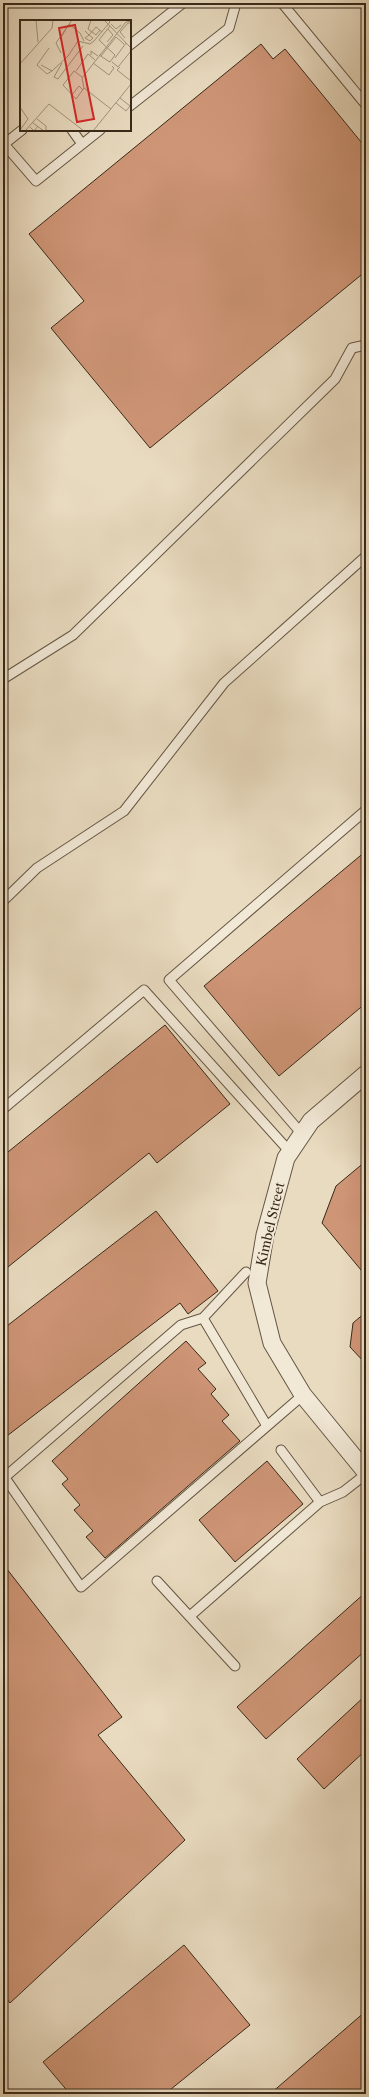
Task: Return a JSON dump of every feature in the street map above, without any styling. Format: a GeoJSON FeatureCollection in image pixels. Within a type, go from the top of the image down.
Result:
{"type":"FeatureCollection","features":[{"type":"Feature","properties":{"kind":"street","name":"Kimbel Street"},"geometry":{"type":"LineString","coordinates":[[366,1074],[311,1121],[286,1158],[265,1235],[257,1283],[272,1343],[303,1395],[366,1473]]}},
{"type":"Feature","properties":{"kind":"lane"},"geometry":{"type":"LineString","coordinates":[[131,44],[183,3]]}},
{"type":"Feature","properties":{"kind":"lane"},"geometry":{"type":"LineString","coordinates":[[131,105],[229,28],[236,3]]}},
{"type":"Feature","properties":{"kind":"lane"},"geometry":{"type":"LineString","coordinates":[[282,3],[366,105]]}},
{"type":"Feature","properties":{"kind":"lane"},"geometry":{"type":"LineString","coordinates":[[21,131],[4,145],[36,181],[99,131]]}},
{"type":"Feature","properties":{"kind":"lane"},"geometry":{"type":"LineString","coordinates":[[73,131],[82,144]]}},
{"type":"Feature","properties":{"kind":"lane"},"geometry":{"type":"LineString","coordinates":[[3,679],[74,635],[335,379],[352,348],[366,345]]}},
{"type":"Feature","properties":{"kind":"lane"},"geometry":{"type":"LineString","coordinates":[[3,901],[37,868],[124,811],[224,682],[366,556]]}},
{"type":"Feature","properties":{"kind":"lane"},"geometry":{"type":"LineString","coordinates":[[302,1134],[169,980],[366,810]]}},
{"type":"Feature","properties":{"kind":"lane"},"geometry":{"type":"LineString","coordinates":[[3,1108],[144,990],[290,1152]]}},
{"type":"Feature","properties":{"kind":"lane"},"geometry":{"type":"LineString","coordinates":[[246,1272],[203,1318],[182,1325],[4,1476],[81,1587],[303,1395]]}},
{"type":"Feature","properties":{"kind":"lane"},"geometry":{"type":"LineString","coordinates":[[203,1318],[267,1426]]}},
{"type":"Feature","properties":{"kind":"lane"},"geometry":{"type":"LineString","coordinates":[[281,1450],[320,1502]]}},
{"type":"Feature","properties":{"kind":"lane"},"geometry":{"type":"LineString","coordinates":[[190,1616],[320,1502],[343,1492],[366,1473]]}},
{"type":"Feature","properties":{"kind":"lane"},"geometry":{"type":"LineString","coordinates":[[158,1581],[236,1666]]}},
{"type":"Feature","properties":{"kind":"building"},"geometry":{"type":"Polygon","coordinates":[[[261,44],[273,59],[285,49],[366,148],[366,271],[150,448],[51,328],[84,301],[29,234],[261,44]]]}},
{"type":"Feature","properties":{"kind":"building"},"geometry":{"type":"Polygon","coordinates":[[[366,851],[366,1003],[279,1076],[204,986],[366,851]]]}},
{"type":"Feature","properties":{"kind":"building"},"geometry":{"type":"Polygon","coordinates":[[[165,1025],[230,1104],[157,1163],[149,1153],[3,1271],[3,1156],[165,1025]]]}},
{"type":"Feature","properties":{"kind":"building"},"geometry":{"type":"Polygon","coordinates":[[[366,1161],[366,1276],[322,1223],[336,1186],[366,1161]]]}},
{"type":"Feature","properties":{"kind":"building"},"geometry":{"type":"Polygon","coordinates":[[[156,1211],[218,1291],[188,1314],[180,1303],[3,1439],[3,1329],[156,1211]]]}},
{"type":"Feature","properties":{"kind":"building"},"geometry":{"type":"Polygon","coordinates":[[[366,1312],[366,1364],[350,1347],[353,1323],[366,1312]]]}},
{"type":"Feature","properties":{"kind":"building"},"geometry":{"type":"Polygon","coordinates":[[[186,1341],[206,1363],[198,1369],[216,1389],[211,1394],[229,1415],[222,1421],[240,1441],[105,1558],[86,1537],[93,1531],[74,1510],[80,1505],[62,1484],[68,1479],[52,1461],[186,1341]]]}},
{"type":"Feature","properties":{"kind":"building"},"geometry":{"type":"Polygon","coordinates":[[[267,1461],[303,1504],[235,1562],[199,1520],[267,1461]]]}},
{"type":"Feature","properties":{"kind":"building"},"geometry":{"type":"Polygon","coordinates":[[[3,1564],[122,1717],[98,1735],[185,1840],[10,2003],[3,1994],[3,1564]]]}},
{"type":"Feature","properties":{"kind":"building"},"geometry":{"type":"Polygon","coordinates":[[[366,1592],[366,1650],[266,1739],[237,1707],[366,1592]]]}},
{"type":"Feature","properties":{"kind":"building"},"geometry":{"type":"Polygon","coordinates":[[[366,1695],[366,1750],[324,1789],[297,1759],[366,1695]]]}},
{"type":"Feature","properties":{"kind":"building"},"geometry":{"type":"Polygon","coordinates":[[[184,1945],[250,2025],[165,2094],[70,2094],[43,2062],[184,1945]]]}},
{"type":"Feature","properties":{"kind":"building"},"geometry":{"type":"Polygon","coordinates":[[[366,2011],[366,2094],[270,2094],[366,2011]]]}}]}
